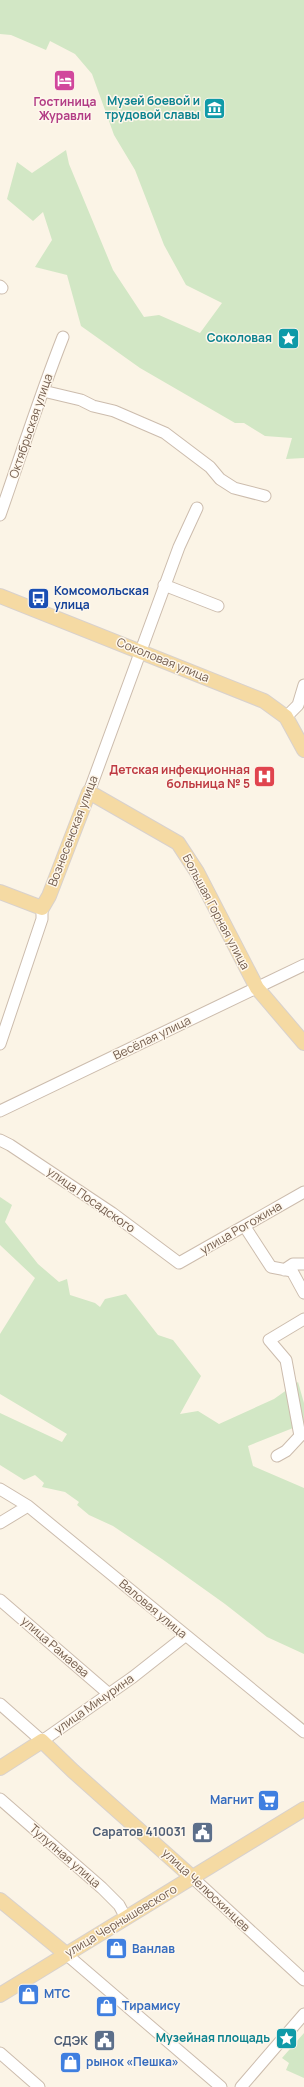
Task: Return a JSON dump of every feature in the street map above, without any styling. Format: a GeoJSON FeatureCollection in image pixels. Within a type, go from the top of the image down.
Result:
{"type":"FeatureCollection","features":[{"type":"Feature","properties":{"kind":"main road","name":"Соколовая улица"},"geometry":{"type":"LineString","coordinates":[[0,596],[257,697],[271,704],[286,717],[304,750]]}},
{"type":"Feature","properties":{"kind":"main road","name":"Вознесенская улица"},"geometry":{"type":"LineString","coordinates":[[42,908],[49,896],[89,792]]}},
{"type":"Feature","properties":{"kind":"main road","name":"Большая Горная улица"},"geometry":{"type":"LineString","coordinates":[[89,792],[178,843],[197,872],[257,988],[304,1043]]}},
{"type":"Feature","properties":{"kind":"main road"},"geometry":{"type":"LineString","coordinates":[[0,892],[42,908]]}},
{"type":"Feature","properties":{"kind":"main road","name":"улица Мичурина"},"geometry":{"type":"LineString","coordinates":[[0,1768],[42,1740]]}},
{"type":"Feature","properties":{"kind":"main road","name":"улица Челюскинцев"},"geometry":{"type":"LineString","coordinates":[[42,1740],[73,1771],[193,1878]]}},
{"type":"Feature","properties":{"kind":"main road","name":"улица Чернышевского"},"geometry":{"type":"LineString","coordinates":[[0,1995],[304,1809]]}},
{"type":"Feature","properties":{"kind":"main road"},"geometry":{"type":"LineString","coordinates":[[0,1900],[66,1954]]}},
{"type":"Feature","properties":{"kind":"street","name":"Октябрьская улица"},"geometry":{"type":"LineString","coordinates":[[0,515],[63,337]]}},
{"type":"Feature","properties":{"kind":"street"},"geometry":{"type":"LineString","coordinates":[[43,391],[82,400],[93,406],[114,411],[165,433],[210,467],[220,479],[234,488],[264,496]]}},
{"type":"Feature","properties":{"kind":"street","name":"Вознесенская улица"},"geometry":{"type":"LineString","coordinates":[[89,792],[164,585],[197,508]]}},
{"type":"Feature","properties":{"kind":"street"},"geometry":{"type":"LineString","coordinates":[[164,585],[218,606]]}},
{"type":"Feature","properties":{"kind":"street"},"geometry":{"type":"LineString","coordinates":[[286,717],[298,705],[304,685]]}},
{"type":"Feature","properties":{"kind":"street","name":"Вознесенская улица"},"geometry":{"type":"LineString","coordinates":[[0,1044],[42,919],[42,908]]}},
{"type":"Feature","properties":{"kind":"street","name":"Весёлая улица"},"geometry":{"type":"LineString","coordinates":[[0,1111],[304,965]]}},
{"type":"Feature","properties":{"kind":"street","name":"улица Посадского"},"geometry":{"type":"LineString","coordinates":[[0,1140],[10,1144],[112,1213],[179,1263]]}},
{"type":"Feature","properties":{"kind":"street","name":"улица Рогожина"},"geometry":{"type":"LineString","coordinates":[[179,1263],[245,1227],[304,1192]]}},
{"type":"Feature","properties":{"kind":"street"},"geometry":{"type":"LineString","coordinates":[[245,1227],[271,1267],[292,1271],[304,1293]]}},
{"type":"Feature","properties":{"kind":"street"},"geometry":{"type":"LineString","coordinates":[[284,1270],[293,1264],[304,1264]]}},
{"type":"Feature","properties":{"kind":"street"},"geometry":{"type":"LineString","coordinates":[[277,1456],[286,1451],[300,1436],[286,1360],[269,1340],[304,1319]]}},
{"type":"Feature","properties":{"kind":"street","name":"Валовая улица"},"geometry":{"type":"LineString","coordinates":[[0,1489],[28,1506],[304,1732]]}},
{"type":"Feature","properties":{"kind":"street"},"geometry":{"type":"LineString","coordinates":[[0,1523],[28,1506]]}},
{"type":"Feature","properties":{"kind":"street","name":"улица Рамаева"},"geometry":{"type":"LineString","coordinates":[[0,1600],[110,1694]]}},
{"type":"Feature","properties":{"kind":"street","name":"улица Мичурина"},"geometry":{"type":"LineString","coordinates":[[42,1740],[110,1694],[185,1636]]}},
{"type":"Feature","properties":{"kind":"street","name":"улица Челюскинцев"},"geometry":{"type":"LineString","coordinates":[[0,1704],[42,1740]]}},
{"type":"Feature","properties":{"kind":"street","name":"Тулупная улица"},"geometry":{"type":"LineString","coordinates":[[0,1799],[102,1888],[119,1905],[126,1918]]}},
{"type":"Feature","properties":{"kind":"street","name":"улица Челюскинцев"},"geometry":{"type":"LineString","coordinates":[[193,1878],[304,1980]]}},
{"type":"Feature","properties":{"kind":"street"},"geometry":{"type":"LineString","coordinates":[[66,1954],[221,2087]]}},
{"type":"Feature","properties":{"kind":"street"},"geometry":{"type":"LineString","coordinates":[[241,2087],[304,2014]]}},
{"type":"Feature","properties":{"kind":"street"},"geometry":{"type":"LineString","coordinates":[[0,2053],[39,2087]]}},
{"type":"Feature","properties":{"kind":"green space"},"geometry":{"type":"Polygon","coordinates":[[[0,0],[304,0],[304,458],[286,459],[292,438],[265,436],[244,423],[235,423],[140,368],[81,326],[67,275],[35,267],[52,240],[43,212],[33,221],[7,199],[17,162],[32,173],[66,150],[69,164],[113,270],[144,317],[159,315],[200,333],[222,303],[186,285],[164,245],[135,170],[114,135],[92,74],[75,54],[50,41],[46,50],[11,35],[0,34],[0,0]]]}},
{"type":"Feature","properties":{"kind":"green space"},"geometry":{"type":"Polygon","coordinates":[[[0,1197],[12,1205],[5,1222],[38,1264],[59,1282],[67,1279],[70,1295],[95,1303],[100,1307],[105,1299],[126,1294],[158,1335],[173,1340],[201,1376],[180,1414],[198,1411],[219,1424],[274,1399],[298,1382],[304,1403],[304,1426],[293,1428],[248,1446],[253,1466],[304,1488],[304,1654],[267,1637],[225,1604],[162,1559],[113,1526],[89,1515],[77,1505],[79,1502],[65,1492],[42,1487],[44,1483],[35,1475],[24,1480],[0,1465],[0,1413],[62,1442],[67,1434],[0,1394],[0,1334],[35,1278],[0,1245],[0,1197]]]}},
{"type":"Feature","properties":{"kind":"green space"},"geometry":{"type":"Polygon","coordinates":[[[304,2033],[304,2078],[286,2070],[289,2063],[282,2058],[304,2033]]]}},
{"type":"Feature","properties":{"kind":"place","name":"Гостиница Журавли"},"geometry":{"type":"Point","coordinates":[65,81]}},
{"type":"Feature","properties":{"kind":"place","name":"Музей боевой и трудовой славы"},"geometry":{"type":"Point","coordinates":[215,108]}},
{"type":"Feature","properties":{"kind":"place","name":"Соколовая"},"geometry":{"type":"Point","coordinates":[288,338]}},
{"type":"Feature","properties":{"kind":"place","name":"Комсомольская улица"},"geometry":{"type":"Point","coordinates":[38,598]}},
{"type":"Feature","properties":{"kind":"place","name":"Детская инфекционная больница № 5"},"geometry":{"type":"Point","coordinates":[265,777]}},
{"type":"Feature","properties":{"kind":"place","name":"Магнит"},"geometry":{"type":"Point","coordinates":[269,1800]}},
{"type":"Feature","properties":{"kind":"place","name":"Саратов 410031"},"geometry":{"type":"Point","coordinates":[202,1832]}},
{"type":"Feature","properties":{"kind":"place","name":"Ванлав"},"geometry":{"type":"Point","coordinates":[116,1949]}},
{"type":"Feature","properties":{"kind":"place","name":"МТС"},"geometry":{"type":"Point","coordinates":[28,1994]}},
{"type":"Feature","properties":{"kind":"place","name":"Тирамису"},"geometry":{"type":"Point","coordinates":[107,2006]}},
{"type":"Feature","properties":{"kind":"place","name":"Музейная площадь"},"geometry":{"type":"Point","coordinates":[286,2038]}},
{"type":"Feature","properties":{"kind":"place","name":"СДЭК"},"geometry":{"type":"Point","coordinates":[104,2041]}},
{"type":"Feature","properties":{"kind":"place","name":"рынок «Пешка»"},"geometry":{"type":"Point","coordinates":[70,2062]}}]}
